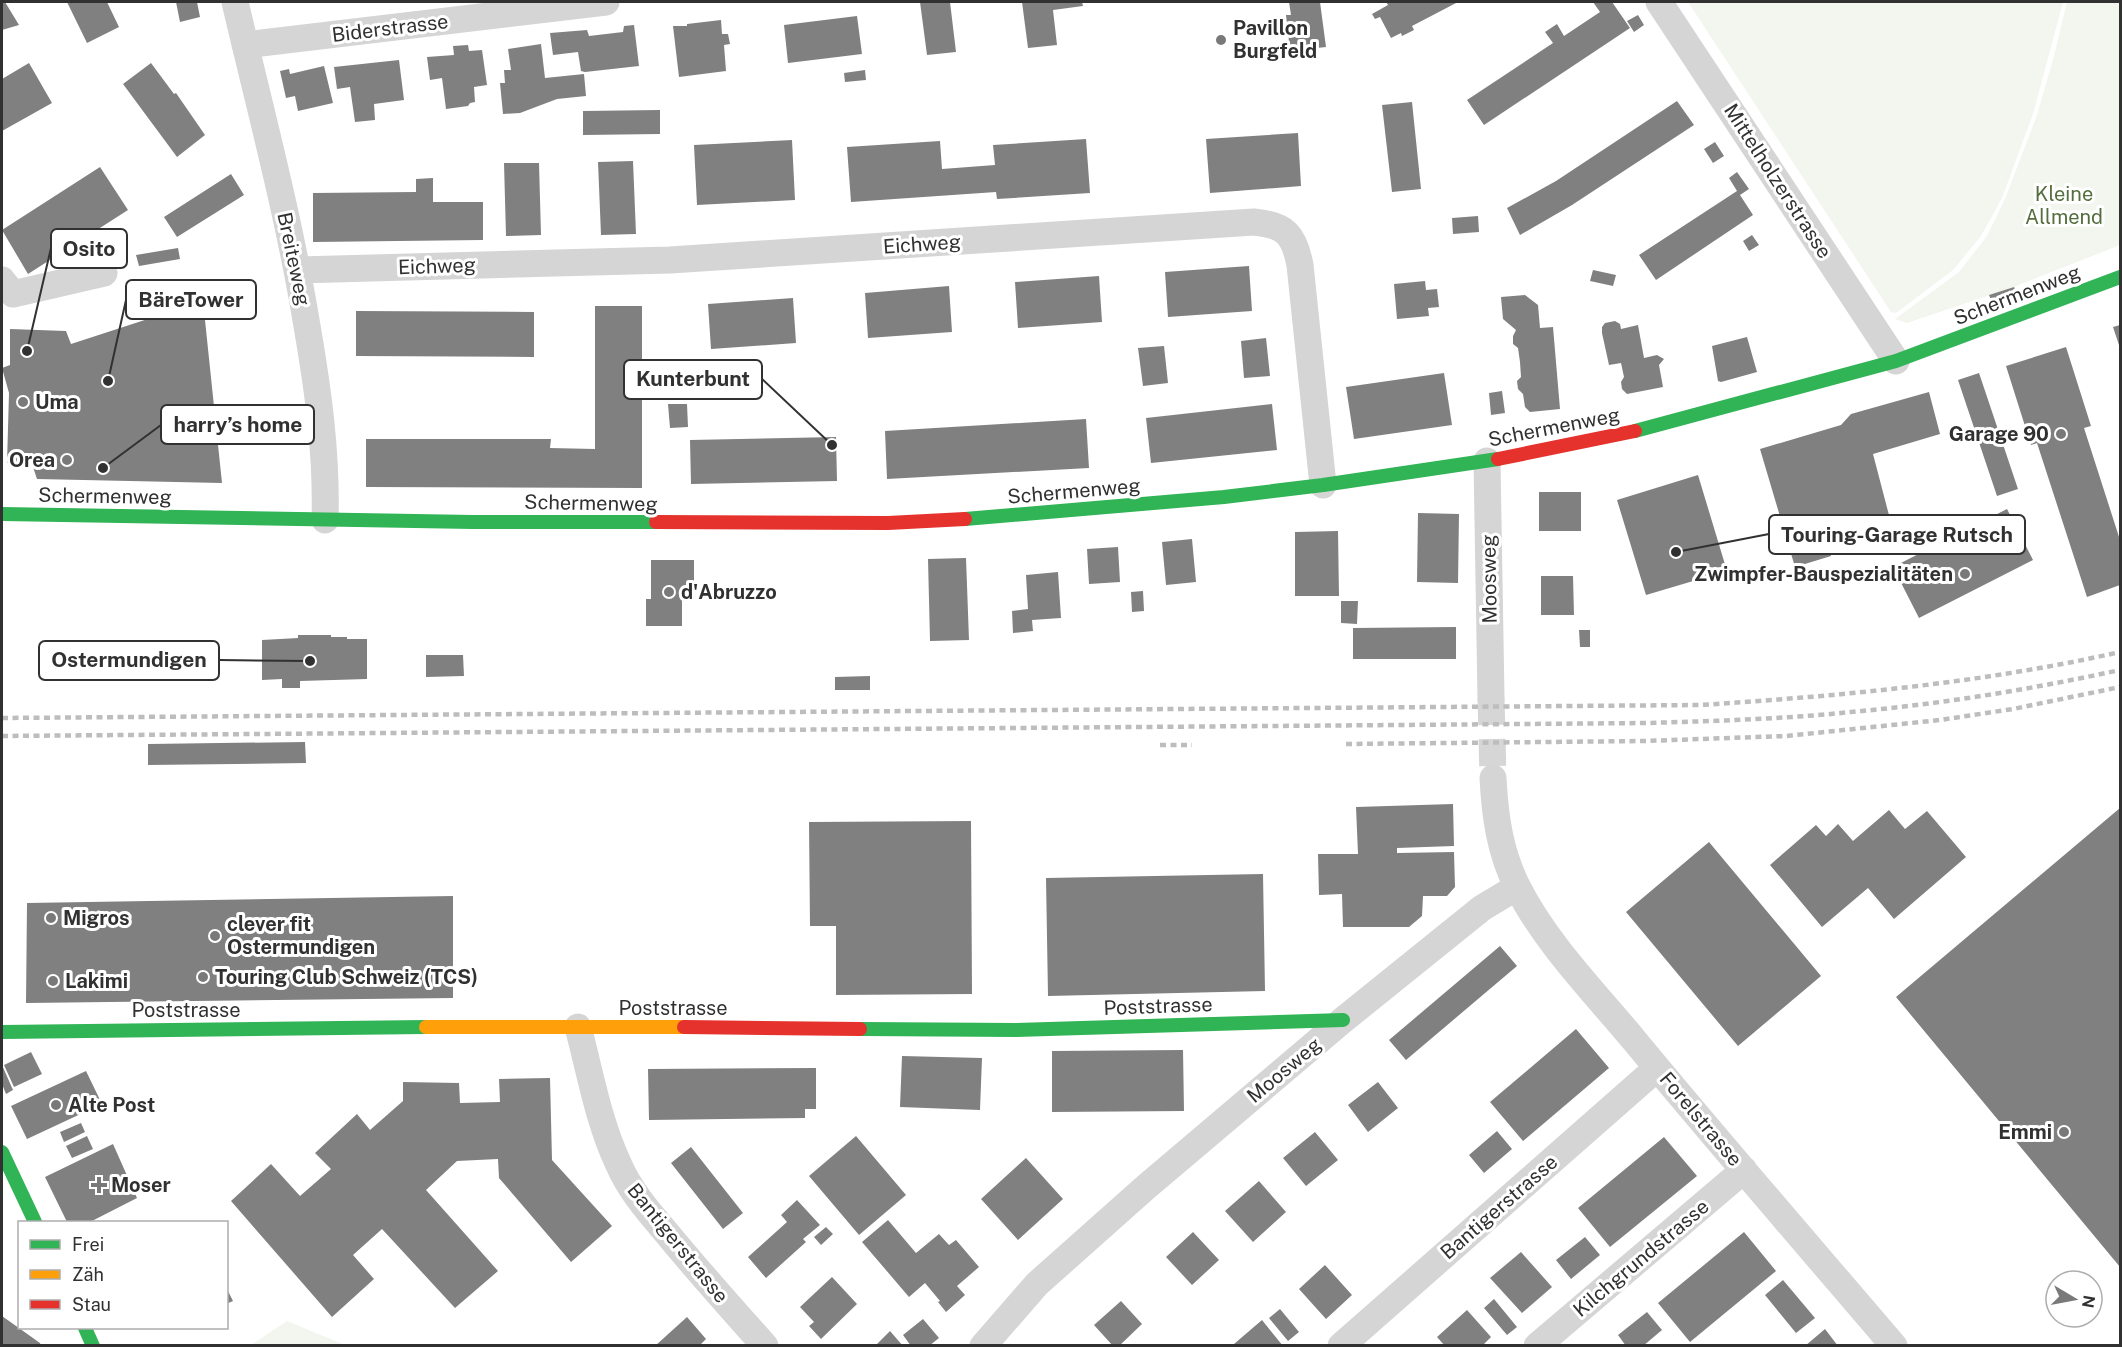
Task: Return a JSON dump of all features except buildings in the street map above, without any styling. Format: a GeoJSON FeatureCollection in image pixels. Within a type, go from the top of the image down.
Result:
{"type":"FeatureCollection","features":[{"type":"Feature","properties":{"kind":"street","name":"Breiteweg"},"geometry":{"type":"LineString","coordinates":[[235,2],[298,270],[321,422],[326,482],[325,520]]}},
{"type":"Feature","properties":{"kind":"street","name":"Biderstrasse"},"geometry":{"type":"LineString","coordinates":[[245,45],[456,10],[606,2]]}},
{"type":"Feature","properties":{"kind":"street","name":"Mittelholzerstrasse"},"geometry":{"type":"LineString","coordinates":[[1659,2],[1896,361]]}},
{"type":"Feature","properties":{"kind":"street","name":"Eichweg"},"geometry":{"type":"LineString","coordinates":[[298,270],[669,260],[1254,222],[1273,224],[1287,232],[1296,246],[1298,255],[1323,485]]}},
{"type":"Feature","properties":{"kind":"street"},"geometry":{"type":"LineString","coordinates":[[2,280],[13,294],[104,273]]}},
{"type":"Feature","properties":{"kind":"street","name":"Schermenweg"},"geometry":{"type":"LineString","coordinates":[[2,514],[704,524],[888,523],[974,519],[1114,507],[1323,485],[1487,461],[1642,429],[1896,361],[2121,277]]}},
{"type":"Feature","properties":{"kind":"street","name":"Moosweg"},"geometry":{"type":"LineString","coordinates":[[1487,461],[1491,698]]}},
{"type":"Feature","properties":{"kind":"street"},"geometry":{"type":"LineString","coordinates":[[1493,778],[1495,817],[1502,848],[1517,887]]}},
{"type":"Feature","properties":{"kind":"street","name":"Moosweg"},"geometry":{"type":"LineString","coordinates":[[983,1346],[1037,1284],[1103,1223],[1343,1020],[1482,908],[1517,887]]}},
{"type":"Feature","properties":{"kind":"street","name":"Forelstrasse"},"geometry":{"type":"LineString","coordinates":[[1517,887],[1533,915],[1558,948],[1894,1346]]}},
{"type":"Feature","properties":{"kind":"street","name":"Poststrasse"},"geometry":{"type":"LineString","coordinates":[[2,1032],[405,1027],[1016,1030],[1343,1020]]}},
{"type":"Feature","properties":{"kind":"street","name":"Bantigerstrasse"},"geometry":{"type":"LineString","coordinates":[[578,1027],[608,1140],[618,1165],[636,1196],[765,1346]]}},
{"type":"Feature","properties":{"kind":"street","name":"Bantigerstrasse"},"geometry":{"type":"LineString","coordinates":[[1341,1346],[1657,1068]]}},
{"type":"Feature","properties":{"kind":"street"},"geometry":{"type":"LineString","coordinates":[[2,1152],[35,1221]]}},
{"type":"Feature","properties":{"kind":"street","name":"Kilchgrundstrasse"},"geometry":{"type":"LineString","coordinates":[[1537,1346],[1744,1170]]}},
{"type":"Feature","properties":{"kind":"street"},"geometry":{"type":"LineString","coordinates":[[85,1329],[93,1346]]}},
{"type":"Feature","properties":{"kind":"green space"},"geometry":{"type":"Polygon","coordinates":[[[1688,2],[2063,2],[2033,114],[2002,198],[1981,236],[1953,270],[1896,313],[1891,312],[1688,2]]]}},
{"type":"Feature","properties":{"kind":"green space","name":"Kleine Allmend"},"geometry":{"type":"Polygon","coordinates":[[[2067,2],[2120,2],[2120,245],[2014,287],[1907,323],[1895,319],[1959,272],[1987,236],[2005,199],[2037,115],[2067,2]]]}},
{"type":"Feature","properties":{"kind":"green space"},"geometry":{"type":"Polygon","coordinates":[[[287,1321],[345,1345],[251,1345],[287,1321]]]}},
{"type":"Feature","properties":{"kind":"tunnel"},"geometry":{"type":"LineString","coordinates":[[1491,698],[1493,778]]}},
{"type":"Feature","properties":{"kind":"railway"},"geometry":{"type":"LineString","coordinates":[[2,718],[1700,705],[1911,687],[2016,672],[2120,652]]}},
{"type":"Feature","properties":{"kind":"railway"},"geometry":{"type":"LineString","coordinates":[[2,736],[1647,723],[1749,719],[1885,709],[2020,690],[2120,670]]}},
{"type":"Feature","properties":{"kind":"railway"},"geometry":{"type":"LineString","coordinates":[[1346,744],[1645,741],[1786,736],[1940,720],[2013,709],[2120,687]]}},
{"type":"Feature","properties":{"kind":"railway"},"geometry":{"type":"LineString","coordinates":[[1160,745],[1192,745]]}},
{"type":"Feature","properties":{"kind":"traffic: fast"},"geometry":{"type":"LineString","coordinates":[[1635,431],[1896,361],[2120,277]]}},
{"type":"Feature","properties":{"kind":"traffic: fast"},"geometry":{"type":"LineString","coordinates":[[965,519],[1224,497],[1498,459]]}},
{"type":"Feature","properties":{"kind":"traffic: fast"},"geometry":{"type":"LineString","coordinates":[[2,514],[473,522],[656,522]]}},
{"type":"Feature","properties":{"kind":"traffic: fast"},"geometry":{"type":"LineString","coordinates":[[860,1029],[1016,1030],[1343,1020]]}},
{"type":"Feature","properties":{"kind":"traffic: fast"},"geometry":{"type":"LineString","coordinates":[[2,1032],[426,1027]]}},
{"type":"Feature","properties":{"kind":"traffic: fast"},"geometry":{"type":"LineString","coordinates":[[2,1152],[35,1221]]}},
{"type":"Feature","properties":{"kind":"traffic: fast"},"geometry":{"type":"LineString","coordinates":[[85,1329],[93,1346]]}},
{"type":"Feature","properties":{"kind":"traffic: slow"},"geometry":{"type":"LineString","coordinates":[[426,1027],[684,1027]]}},
{"type":"Feature","properties":{"kind":"traffic: jam"},"geometry":{"type":"LineString","coordinates":[[1498,459],[1635,431]]}},
{"type":"Feature","properties":{"kind":"traffic: jam"},"geometry":{"type":"LineString","coordinates":[[656,522],[888,523],[965,519]]}},
{"type":"Feature","properties":{"kind":"traffic: jam"},"geometry":{"type":"LineString","coordinates":[[684,1027],[860,1029]]}},
{"type":"Feature","properties":{"kind":"place","name":"Pavillon Burgfeld"},"geometry":{"type":"Point","coordinates":[1221,40]}},
{"type":"Feature","properties":{"kind":"place","name":"Osito"},"geometry":{"type":"Point","coordinates":[27,351]}},
{"type":"Feature","properties":{"kind":"place","name":"BäreTower"},"geometry":{"type":"Point","coordinates":[108,381]}},
{"type":"Feature","properties":{"kind":"place","name":"Uma"},"geometry":{"type":"Point","coordinates":[23,402]}},
{"type":"Feature","properties":{"kind":"place","name":"Garage 90"},"geometry":{"type":"Point","coordinates":[2061,434]}},
{"type":"Feature","properties":{"kind":"place","name":"Kunterbunt"},"geometry":{"type":"Point","coordinates":[832,445]}},
{"type":"Feature","properties":{"kind":"place","name":"Orea"},"geometry":{"type":"Point","coordinates":[67,460]}},
{"type":"Feature","properties":{"kind":"place","name":"harry’s home"},"geometry":{"type":"Point","coordinates":[103,468]}},
{"type":"Feature","properties":{"kind":"place","name":"Touring-Garage Rutsch"},"geometry":{"type":"Point","coordinates":[1676,552]}},
{"type":"Feature","properties":{"kind":"place","name":"Zwimpfer-Bauspezialitäten"},"geometry":{"type":"Point","coordinates":[1965,574]}},
{"type":"Feature","properties":{"kind":"place","name":"d'Abruzzo"},"geometry":{"type":"Point","coordinates":[669,592]}},
{"type":"Feature","properties":{"kind":"place","name":"Ostermundigen"},"geometry":{"type":"Point","coordinates":[310,661]}},
{"type":"Feature","properties":{"kind":"place","name":"Migros"},"geometry":{"type":"Point","coordinates":[51,918]}},
{"type":"Feature","properties":{"kind":"place","name":"clever fit Ostermundigen"},"geometry":{"type":"Point","coordinates":[215,936]}},
{"type":"Feature","properties":{"kind":"place","name":"Touring Club Schweiz (TCS)"},"geometry":{"type":"Point","coordinates":[203,977]}},
{"type":"Feature","properties":{"kind":"place","name":"Lakimi"},"geometry":{"type":"Point","coordinates":[53,981]}},
{"type":"Feature","properties":{"kind":"place","name":"Alte Post"},"geometry":{"type":"Point","coordinates":[56,1105]}},
{"type":"Feature","properties":{"kind":"place","name":"Emmi"},"geometry":{"type":"Point","coordinates":[2064,1132]}},
{"type":"Feature","properties":{"kind":"place","name":"Moser"},"geometry":{"type":"Point","coordinates":[99,1185]}}]}
